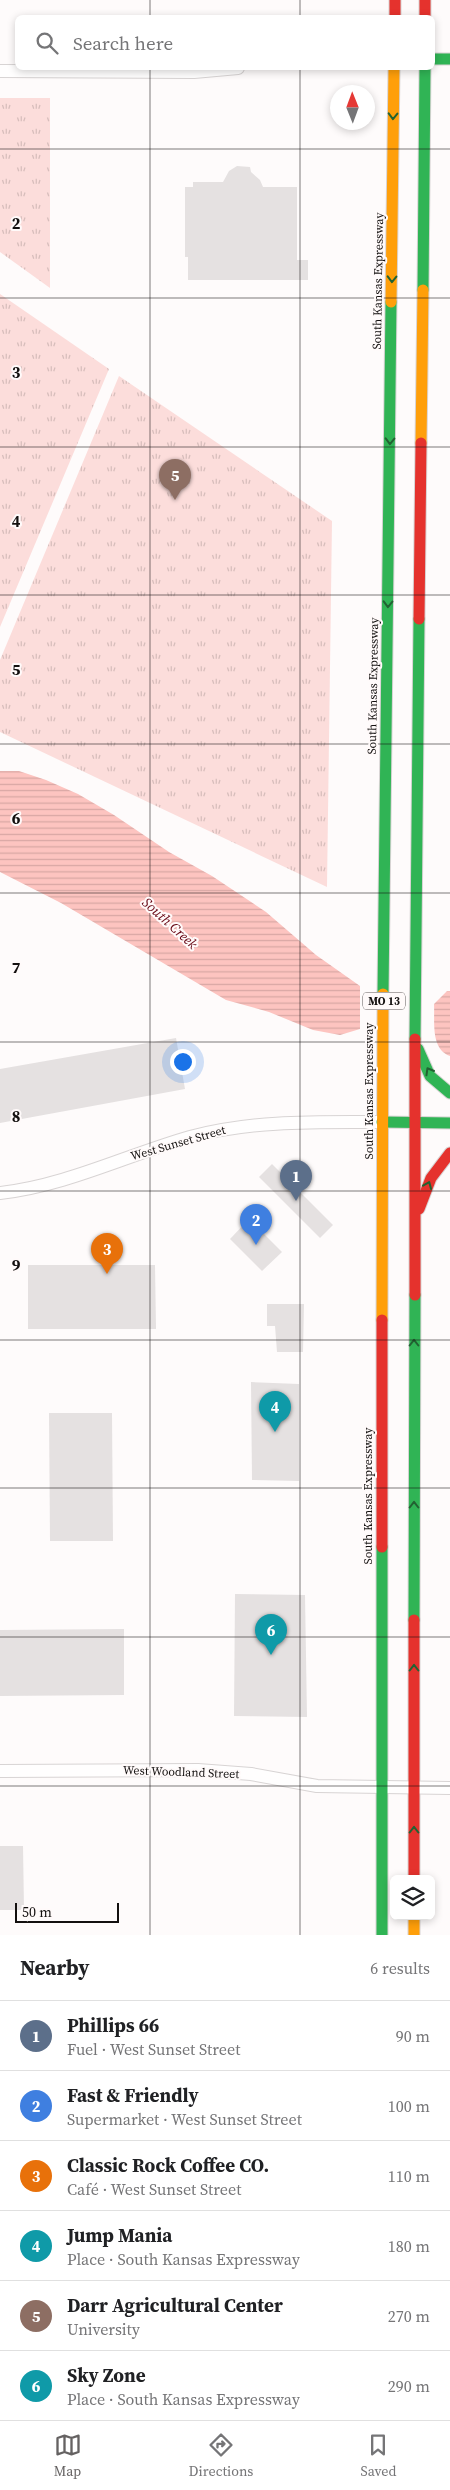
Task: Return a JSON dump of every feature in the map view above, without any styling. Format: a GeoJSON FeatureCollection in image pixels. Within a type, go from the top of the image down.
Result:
{"type":"FeatureCollection","features":[{"type":"Feature","properties":{"kind":"main road"},"geometry":{"type":"LineString","coordinates":[[395,0],[395,15]]}},
{"type":"Feature","properties":{"kind":"main road"},"geometry":{"type":"LineString","coordinates":[[425,0],[425,15]]}},
{"type":"Feature","properties":{"kind":"main road"},"geometry":{"type":"LineString","coordinates":[[435,59],[450,59]]}},
{"type":"Feature","properties":{"kind":"main road","name":"South Kansas Expressway"},"geometry":{"type":"LineString","coordinates":[[382,1935],[382,1122],[394,70]]}},
{"type":"Feature","properties":{"kind":"main road","name":"MO 13"},"geometry":{"type":"LineString","coordinates":[[414,1875],[414,1122],[425,70]]}},
{"type":"Feature","properties":{"kind":"main road"},"geometry":{"type":"LineString","coordinates":[[415,1043],[430,1076],[450,1093]]}},
{"type":"Feature","properties":{"kind":"main road","name":"West Sunset Street"},"geometry":{"type":"LineString","coordinates":[[382,1122],[450,1123]]}},
{"type":"Feature","properties":{"kind":"main road"},"geometry":{"type":"LineString","coordinates":[[414,1220],[430,1178],[450,1153]]}},
{"type":"Feature","properties":{"kind":"main road"},"geometry":{"type":"LineString","coordinates":[[414,1920],[414,1935]]}},
{"type":"Feature","properties":{"kind":"street"},"geometry":{"type":"LineString","coordinates":[[0,71],[194,72],[216,70]]}},
{"type":"Feature","properties":{"kind":"street","name":"West Sunset Street"},"geometry":{"type":"LineString","coordinates":[[0,1193],[58,1180],[162,1145],[242,1126],[305,1122],[382,1122]]}},
{"type":"Feature","properties":{"kind":"street","name":"West Woodland Street"},"geometry":{"type":"LineString","coordinates":[[0,1771],[198,1770],[251,1774],[317,1786],[450,1788]]}},
{"type":"Feature","properties":{"kind":"green space"},"geometry":{"type":"Polygon","coordinates":[[[0,98],[50,98],[50,288],[0,252],[0,98]]]}},
{"type":"Feature","properties":{"kind":"green space"},"geometry":{"type":"Polygon","coordinates":[[[0,294],[109,369],[0,627],[0,294]]]}},
{"type":"Feature","properties":{"kind":"green space"},"geometry":{"type":"Polygon","coordinates":[[[119,376],[332,521],[327,887],[0,732],[0,660],[119,376]]]}},
{"type":"Feature","properties":{"kind":"water","name":"South Creek"},"geometry":{"type":"Polygon","coordinates":[[[0,771],[19,771],[78,794],[114,815],[169,852],[212,876],[266,912],[316,955],[360,986],[360,1029],[340,1035],[313,1030],[269,1012],[226,1000],[61,903],[0,872],[0,771]]]}},
{"type":"Feature","properties":{"kind":"water"},"geometry":{"type":"Polygon","coordinates":[[[447,991],[450,991],[450,1056],[439,1047],[436,1041],[434,1026],[434,1004],[447,991]]]}},
{"type":"Feature","properties":{"kind":"building"},"geometry":{"type":"Polygon","coordinates":[[[237,166],[250,167],[251,172],[260,180],[263,187],[297,187],[297,260],[308,260],[308,280],[188,280],[188,257],[185,257],[185,187],[193,187],[193,182],[223,182],[229,171],[237,166]]]}},
{"type":"Feature","properties":{"kind":"building"},"geometry":{"type":"Polygon","coordinates":[[[176,1038],[185,1089],[0,1123],[0,1069],[176,1038]]]}},
{"type":"Feature","properties":{"kind":"building"},"geometry":{"type":"Polygon","coordinates":[[[272,1164],[333,1225],[320,1238],[259,1177],[272,1164]]]}},
{"type":"Feature","properties":{"kind":"building"},"geometry":{"type":"Polygon","coordinates":[[[249,1219],[282,1252],[262,1271],[230,1239],[249,1219]]]}},
{"type":"Feature","properties":{"kind":"building"},"geometry":{"type":"Polygon","coordinates":[[[28,1265],[155,1265],[156,1329],[28,1329],[28,1265]]]}},
{"type":"Feature","properties":{"kind":"building"},"geometry":{"type":"Polygon","coordinates":[[[267,1304],[304,1304],[303,1352],[277,1352],[275,1326],[267,1326],[267,1304]]]}},
{"type":"Feature","properties":{"kind":"building"},"geometry":{"type":"Polygon","coordinates":[[[251,1382],[299,1384],[299,1481],[252,1480],[251,1382]]]}},
{"type":"Feature","properties":{"kind":"building"},"geometry":{"type":"Polygon","coordinates":[[[49,1413],[112,1413],[113,1541],[50,1541],[49,1413]]]}},
{"type":"Feature","properties":{"kind":"building"},"geometry":{"type":"Polygon","coordinates":[[[235,1594],[305,1595],[307,1717],[234,1716],[235,1594]]]}},
{"type":"Feature","properties":{"kind":"building"},"geometry":{"type":"Polygon","coordinates":[[[124,1629],[124,1695],[0,1696],[0,1630],[124,1629]]]}},
{"type":"Feature","properties":{"kind":"building"},"geometry":{"type":"Polygon","coordinates":[[[0,1846],[23,1846],[24,1910],[0,1910],[0,1846]]]}},
{"type":"Feature","properties":{"kind":"traffic: fast"},"geometry":{"type":"LineString","coordinates":[[435,59],[450,59]]}},
{"type":"Feature","properties":{"kind":"traffic: fast"},"geometry":{"type":"LineString","coordinates":[[423,290],[425,70]]}},
{"type":"Feature","properties":{"kind":"traffic: fast"},"geometry":{"type":"LineString","coordinates":[[383,994],[391,302]]}},
{"type":"Feature","properties":{"kind":"traffic: fast"},"geometry":{"type":"LineString","coordinates":[[415,1039],[419,619]]}},
{"type":"Feature","properties":{"kind":"traffic: fast"},"geometry":{"type":"LineString","coordinates":[[418,1049],[430,1076],[450,1093]]}},
{"type":"Feature","properties":{"kind":"traffic: fast"},"geometry":{"type":"LineString","coordinates":[[382,1122],[450,1123]]}},
{"type":"Feature","properties":{"kind":"traffic: fast"},"geometry":{"type":"LineString","coordinates":[[414,1620],[415,1295]]}},
{"type":"Feature","properties":{"kind":"traffic: fast"},"geometry":{"type":"LineString","coordinates":[[382,1547],[382,1935]]}},
{"type":"Feature","properties":{"kind":"traffic: slow"},"geometry":{"type":"LineString","coordinates":[[391,302],[394,70]]}},
{"type":"Feature","properties":{"kind":"traffic: slow"},"geometry":{"type":"LineString","coordinates":[[421,443],[423,290]]}},
{"type":"Feature","properties":{"kind":"traffic: slow"},"geometry":{"type":"LineString","coordinates":[[382,1320],[383,994]]}},
{"type":"Feature","properties":{"kind":"traffic: slow"},"geometry":{"type":"LineString","coordinates":[[414,1920],[414,1935]]}},
{"type":"Feature","properties":{"kind":"traffic: jam"},"geometry":{"type":"LineString","coordinates":[[395,0],[395,15]]}},
{"type":"Feature","properties":{"kind":"traffic: jam"},"geometry":{"type":"LineString","coordinates":[[425,0],[425,15]]}},
{"type":"Feature","properties":{"kind":"traffic: jam"},"geometry":{"type":"LineString","coordinates":[[419,619],[421,443]]}},
{"type":"Feature","properties":{"kind":"traffic: jam"},"geometry":{"type":"LineString","coordinates":[[415,1039],[415,1295]]}},
{"type":"Feature","properties":{"kind":"traffic: jam"},"geometry":{"type":"LineString","coordinates":[[419,1209],[431,1178],[450,1153]]}},
{"type":"Feature","properties":{"kind":"traffic: jam"},"geometry":{"type":"LineString","coordinates":[[382,1320],[382,1547]]}},
{"type":"Feature","properties":{"kind":"traffic: jam"},"geometry":{"type":"LineString","coordinates":[[414,1620],[414,1875]]}},
{"type":"Feature","properties":{"kind":"place","name":"Darr Agricultural Center"},"geometry":{"type":"Point","coordinates":[175,500]}},
{"type":"Feature","properties":{"kind":"place","name":"Phillips 66"},"geometry":{"type":"Point","coordinates":[296,1201]}},
{"type":"Feature","properties":{"kind":"place","name":"Fast & Friendly"},"geometry":{"type":"Point","coordinates":[256,1245]}},
{"type":"Feature","properties":{"kind":"place","name":"Classic Rock Coffee CO."},"geometry":{"type":"Point","coordinates":[107,1274]}},
{"type":"Feature","properties":{"kind":"place","name":"Jump Mania"},"geometry":{"type":"Point","coordinates":[275,1432]}},
{"type":"Feature","properties":{"kind":"place","name":"Sky Zone"},"geometry":{"type":"Point","coordinates":[271,1655]}}]}
